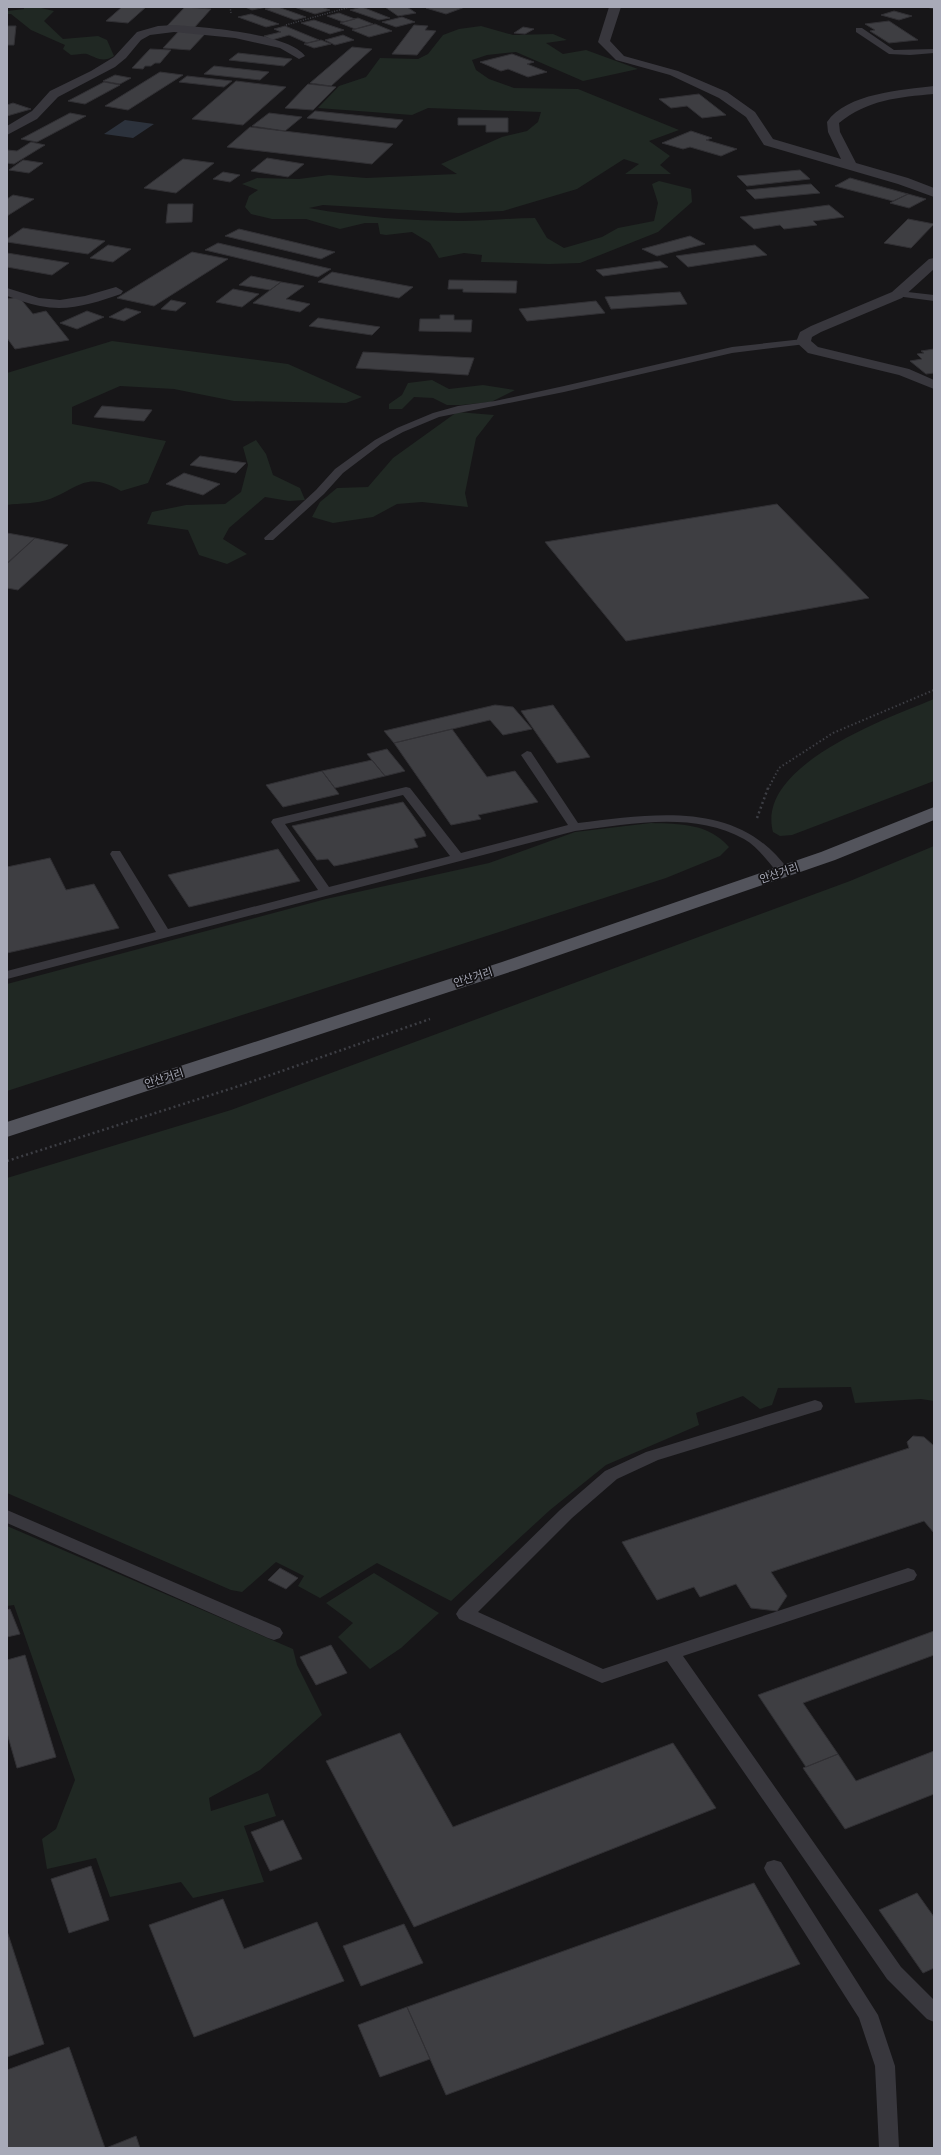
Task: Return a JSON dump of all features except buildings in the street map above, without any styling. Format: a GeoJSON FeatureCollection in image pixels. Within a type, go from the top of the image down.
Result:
{"type":"FeatureCollection","features":[{"type":"Feature","properties":{"kind":"main road","name":"안산거리"},"geometry":{"type":"LineString","coordinates":[[7,1130],[509,966],[828,856],[934,813]]}},
{"type":"Feature","properties":{"kind":"street"},"geometry":{"type":"LineString","coordinates":[[616,7],[604,42],[620,58],[674,72],[723,95],[751,115],[768,142],[902,181],[934,193]]}},
{"type":"Feature","properties":{"kind":"street"},"geometry":{"type":"LineString","coordinates":[[7,131],[37,114],[44,102],[53,95],[106,68],[123,55],[129,45],[146,32],[159,29],[246,36],[285,47],[299,56]]}},
{"type":"Feature","properties":{"kind":"street"},"geometry":{"type":"LineString","coordinates":[[850,166],[834,132],[833,122],[840,114],[864,101],[879,96],[934,90]]}},
{"type":"Feature","properties":{"kind":"street"},"geometry":{"type":"LineString","coordinates":[[934,262],[899,294],[846,318],[815,329],[805,335],[803,342],[813,350],[904,372],[934,385]]}},
{"type":"Feature","properties":{"kind":"street"},"geometry":{"type":"LineString","coordinates":[[7,292],[38,302],[58,305],[86,301],[116,291]]}},
{"type":"Feature","properties":{"kind":"lane"},"geometry":{"type":"LineString","coordinates":[[927,7],[934,7]]}},
{"type":"Feature","properties":{"kind":"lane"},"geometry":{"type":"LineString","coordinates":[[859,30],[892,52],[910,53],[934,51]]}},
{"type":"Feature","properties":{"kind":"lane"},"geometry":{"type":"LineString","coordinates":[[899,294],[934,298]]}},
{"type":"Feature","properties":{"kind":"lane"},"geometry":{"type":"LineString","coordinates":[[269,538],[320,492],[339,471],[378,442],[400,430],[436,415],[564,390],[732,350],[803,342]]}},
{"type":"Feature","properties":{"kind":"lane"},"geometry":{"type":"LineString","coordinates":[[527,756],[575,827]]}},
{"type":"Feature","properties":{"kind":"lane"},"geometry":{"type":"LineString","coordinates":[[325,891],[277,822],[406,791],[457,856]]}},
{"type":"Feature","properties":{"kind":"lane"},"geometry":{"type":"LineString","coordinates":[[7,976],[457,856],[575,827],[657,818],[684,818],[729,828],[750,838],[783,871]]}},
{"type":"Feature","properties":{"kind":"lane"},"geometry":{"type":"LineString","coordinates":[[116,854],[164,934]]}},
{"type":"Feature","properties":{"kind":"lane"},"geometry":{"type":"LineString","coordinates":[[814,1406],[652,1456],[611,1475],[566,1514],[465,1614],[602,1676],[908,1574]]}},
{"type":"Feature","properties":{"kind":"lane"},"geometry":{"type":"LineString","coordinates":[[7,1516],[274,1633]]}},
{"type":"Feature","properties":{"kind":"lane"},"geometry":{"type":"LineString","coordinates":[[671,1653],[894,1973],[934,2013]]}},
{"type":"Feature","properties":{"kind":"lane"},"geometry":{"type":"LineString","coordinates":[[774,1868],[868,2015],[884,2066],[889,2148]]}},
{"type":"Feature","properties":{"kind":"path"},"geometry":{"type":"LineString","coordinates":[[246,36],[350,7]]}},
{"type":"Feature","properties":{"kind":"path"},"geometry":{"type":"LineString","coordinates":[[750,838],[765,794],[779,768],[833,733],[934,690]]}},
{"type":"Feature","properties":{"kind":"shaded area"},"geometry":{"type":"Polygon","coordinates":[[[24,7],[37,7],[54,11],[44,21],[63,39],[98,36],[107,40],[114,56],[103,59],[87,54],[71,55],[63,49],[65,45],[31,30],[11,14],[7,14],[7,11],[24,9],[24,7]]]}},
{"type":"Feature","properties":{"kind":"shaded area"},"geometry":{"type":"Polygon","coordinates":[[[481,26],[513,35],[553,34],[567,40],[546,43],[563,54],[586,50],[638,69],[583,81],[516,52],[487,55],[472,60],[476,70],[489,79],[514,88],[578,89],[679,130],[649,141],[670,156],[660,165],[671,174],[625,174],[639,164],[624,159],[577,189],[503,211],[458,213],[323,205],[309,208],[385,218],[442,221],[535,218],[547,238],[564,248],[602,237],[618,228],[654,221],[658,203],[652,184],[659,181],[691,189],[692,202],[658,232],[580,263],[549,264],[481,262],[482,255],[464,253],[439,258],[430,243],[412,232],[386,235],[380,234],[378,223],[365,223],[340,229],[306,219],[272,219],[251,214],[245,207],[249,196],[258,190],[242,184],[257,178],[299,179],[329,175],[366,178],[457,174],[441,164],[502,137],[527,131],[538,122],[541,112],[428,108],[412,115],[318,108],[339,86],[366,77],[380,58],[418,59],[428,54],[443,35],[459,29],[481,26]]]}},
{"type":"Feature","properties":{"kind":"shaded area"},"geometry":{"type":"Polygon","coordinates":[[[125,120],[154,124],[133,138],[104,134],[125,120]]]}},
{"type":"Feature","properties":{"kind":"shaded area"},"geometry":{"type":"Polygon","coordinates":[[[112,341],[288,364],[362,397],[346,403],[234,401],[174,389],[120,386],[72,407],[72,424],[166,441],[148,483],[121,491],[100,482],[84,483],[45,501],[7,505],[7,373],[112,341]]]}},
{"type":"Feature","properties":{"kind":"shaded area"},"geometry":{"type":"Polygon","coordinates":[[[432,380],[449,389],[483,385],[515,390],[491,402],[447,405],[433,398],[414,397],[402,409],[389,409],[389,404],[402,395],[408,383],[432,380]]]}},
{"type":"Feature","properties":{"kind":"shaded area"},"geometry":{"type":"Polygon","coordinates":[[[457,412],[494,415],[476,438],[465,493],[468,507],[422,502],[397,504],[373,517],[333,523],[312,517],[320,502],[337,488],[368,487],[393,458],[457,412]]]}},
{"type":"Feature","properties":{"kind":"shaded area"},"geometry":{"type":"Polygon","coordinates":[[[256,440],[266,454],[273,475],[300,488],[305,500],[289,501],[265,497],[229,528],[223,539],[247,554],[227,564],[199,555],[188,530],[147,524],[152,512],[186,505],[225,504],[241,492],[248,465],[243,447],[256,440]]]}},
{"type":"Feature","properties":{"kind":"shaded area"},"geometry":{"type":"Polygon","coordinates":[[[934,699],[934,781],[792,835],[780,836],[773,832],[773,808],[784,786],[804,765],[858,732],[887,718],[934,699]]]}},
{"type":"Feature","properties":{"kind":"shaded area"},"geometry":{"type":"Polygon","coordinates":[[[651,823],[693,826],[703,829],[721,839],[729,847],[720,856],[666,878],[7,1091],[7,984],[326,899],[489,863],[575,832],[651,823]]]}},
{"type":"Feature","properties":{"kind":"shaded area"},"geometry":{"type":"Polygon","coordinates":[[[934,846],[934,1401],[921,1399],[855,1403],[851,1387],[778,1388],[772,1405],[760,1409],[743,1396],[696,1413],[699,1425],[606,1465],[550,1510],[451,1601],[377,1563],[320,1598],[298,1586],[304,1576],[276,1562],[242,1592],[231,1590],[7,1493],[7,1178],[231,1110],[850,881],[934,846]]]}},
{"type":"Feature","properties":{"kind":"shaded area"},"geometry":{"type":"Polygon","coordinates":[[[7,1526],[293,1649],[297,1665],[322,1715],[260,1770],[209,1798],[211,1811],[268,1793],[276,1816],[244,1826],[264,1882],[193,1898],[181,1882],[110,1897],[96,1858],[47,1869],[42,1839],[56,1829],[75,1780],[14,1605],[7,1606],[7,1526]]]}},
{"type":"Feature","properties":{"kind":"shaded area"},"geometry":{"type":"Polygon","coordinates":[[[374,1573],[439,1613],[401,1648],[370,1669],[338,1637],[353,1623],[326,1603],[374,1573]]]}}]}
